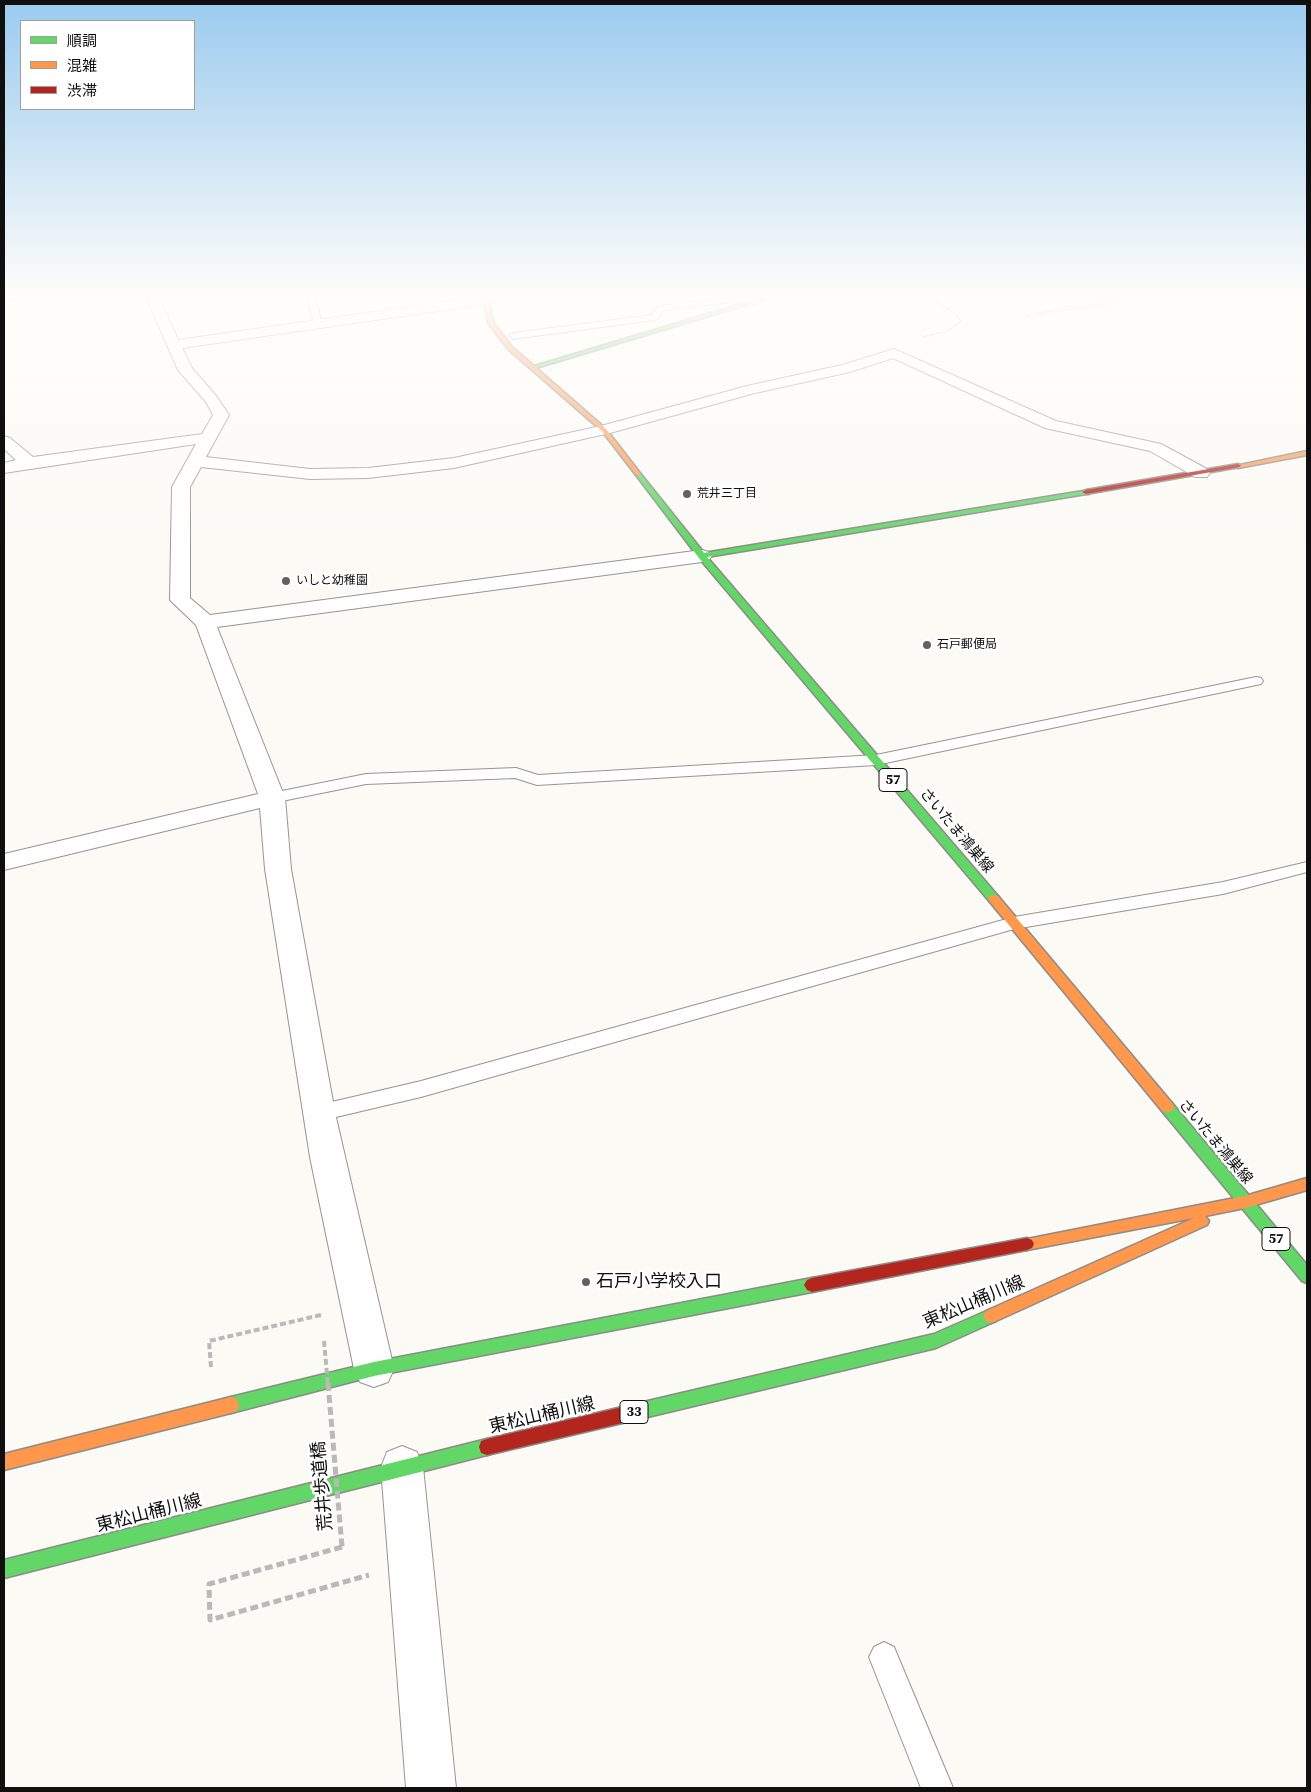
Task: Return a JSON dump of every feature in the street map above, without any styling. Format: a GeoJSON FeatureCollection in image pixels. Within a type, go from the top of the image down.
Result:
{"type":"FeatureCollection","features":[{"type":"Feature","properties":{"kind":"main road","name":"さいたま鴻巣線"},"geometry":{"type":"LineString","coordinates":[[549,381],[604,430],[702,556],[1014,923],[1307,1276]]}},
{"type":"Feature","properties":{"kind":"main road"},"geometry":{"type":"LineString","coordinates":[[702,556],[1201,473],[1307,453]]}},
{"type":"Feature","properties":{"kind":"main road","name":"東松山桶川線"},"geometry":{"type":"LineString","coordinates":[[4,1462],[374,1369],[1245,1202],[1307,1184]]}},
{"type":"Feature","properties":{"kind":"main road","name":"東松山桶川線"},"geometry":{"type":"LineString","coordinates":[[4,1569],[402,1467],[936,1341],[1245,1202]]}},
{"type":"Feature","properties":{"kind":"street"},"geometry":{"type":"LineString","coordinates":[[195,381],[212,400],[221,415],[181,487],[180,600],[205,622],[272,798],[278,869],[319,1113],[374,1369]]}},
{"type":"Feature","properties":{"kind":"street"},"geometry":{"type":"LineString","coordinates":[[196,462],[310,474],[368,473],[454,463],[604,430],[752,389],[791,381]]}},
{"type":"Feature","properties":{"kind":"street"},"geometry":{"type":"LineString","coordinates":[[956,381],[1051,425],[1155,447],[1201,473]]}},
{"type":"Feature","properties":{"kind":"street"},"geometry":{"type":"LineString","coordinates":[[4,468],[208,438]]}},
{"type":"Feature","properties":{"kind":"street"},"geometry":{"type":"LineString","coordinates":[[4,441],[29,463]]}},
{"type":"Feature","properties":{"kind":"street"},"geometry":{"type":"LineString","coordinates":[[205,622],[702,556]]}},
{"type":"Feature","properties":{"kind":"street"},"geometry":{"type":"LineString","coordinates":[[4,862],[272,798]]}},
{"type":"Feature","properties":{"kind":"street"},"geometry":{"type":"LineString","coordinates":[[402,1467],[431,1788]]}},
{"type":"Feature","properties":{"kind":"lane"},"geometry":{"type":"LineString","coordinates":[[272,798],[366,779],[484,772],[516,773],[537,780],[876,760],[1256,681]]}},
{"type":"Feature","properties":{"kind":"lane"},"geometry":{"type":"LineString","coordinates":[[319,1113],[421,1089],[1014,923],[1223,888],[1307,867]]}},
{"type":"Feature","properties":{"kind":"lane"},"geometry":{"type":"LineString","coordinates":[[884,1656],[937,1788]]}},
{"type":"Feature","properties":{"kind":"path"},"geometry":{"type":"LineString","coordinates":[[219,1365],[210,1367],[209,1340],[361,1306]]}},
{"type":"Feature","properties":{"kind":"path","name":"荒井歩道橋"},"geometry":{"type":"LineString","coordinates":[[315,1343],[324,1341],[342,1547],[209,1584],[210,1620],[411,1564]]}},
{"type":"Feature","properties":{"kind":"traffic: fast"},"geometry":{"type":"LineString","coordinates":[[638,474],[702,556],[994,899]]}},
{"type":"Feature","properties":{"kind":"traffic: fast"},"geometry":{"type":"LineString","coordinates":[[702,556],[1086,492]]}},
{"type":"Feature","properties":{"kind":"traffic: fast"},"geometry":{"type":"LineString","coordinates":[[1167,1107],[1307,1276]]}},
{"type":"Feature","properties":{"kind":"traffic: fast"},"geometry":{"type":"LineString","coordinates":[[231,1405],[374,1369],[812,1285]]}},
{"type":"Feature","properties":{"kind":"traffic: fast"},"geometry":{"type":"LineString","coordinates":[[635,1412],[936,1341],[991,1316]]}},
{"type":"Feature","properties":{"kind":"traffic: fast"},"geometry":{"type":"LineString","coordinates":[[4,1569],[487,1447]]}},
{"type":"Feature","properties":{"kind":"traffic: slow"},"geometry":{"type":"LineString","coordinates":[[547,381],[604,430],[638,474]]}},
{"type":"Feature","properties":{"kind":"traffic: slow"},"geometry":{"type":"LineString","coordinates":[[1238,466],[1307,453]]}},
{"type":"Feature","properties":{"kind":"traffic: slow"},"geometry":{"type":"LineString","coordinates":[[994,899],[1167,1107]]}},
{"type":"Feature","properties":{"kind":"traffic: slow"},"geometry":{"type":"LineString","coordinates":[[1027,1244],[1245,1202],[1307,1184]]}},
{"type":"Feature","properties":{"kind":"traffic: slow"},"geometry":{"type":"LineString","coordinates":[[991,1316],[1202,1221]]}},
{"type":"Feature","properties":{"kind":"traffic: slow"},"geometry":{"type":"LineString","coordinates":[[4,1462],[231,1405]]}},
{"type":"Feature","properties":{"kind":"traffic: jam"},"geometry":{"type":"LineString","coordinates":[[1086,492],[1238,466]]}},
{"type":"Feature","properties":{"kind":"traffic: jam"},"geometry":{"type":"LineString","coordinates":[[812,1285],[1027,1244]]}},
{"type":"Feature","properties":{"kind":"traffic: jam"},"geometry":{"type":"LineString","coordinates":[[487,1447],[635,1412]]}},
{"type":"Feature","properties":{"kind":"place","name":"荒井三丁目"},"geometry":{"type":"Point","coordinates":[687,494]}},
{"type":"Feature","properties":{"kind":"place","name":"いしと幼稚園"},"geometry":{"type":"Point","coordinates":[286,581]}},
{"type":"Feature","properties":{"kind":"place","name":"石戸郵便局"},"geometry":{"type":"Point","coordinates":[927,645]}},
{"type":"Feature","properties":{"kind":"place","name":"石戸小学校入口"},"geometry":{"type":"Point","coordinates":[586,1282]}}]}
